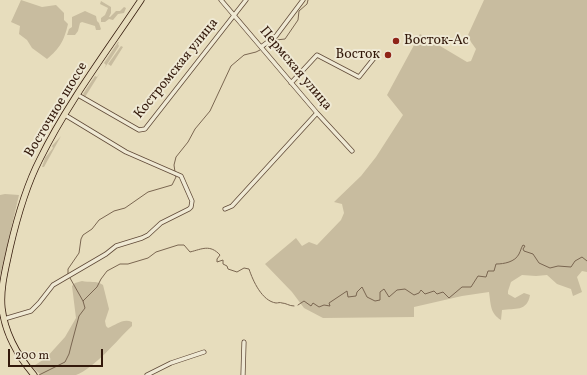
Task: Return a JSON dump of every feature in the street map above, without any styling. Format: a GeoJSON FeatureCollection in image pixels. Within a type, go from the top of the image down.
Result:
{"type":"FeatureCollection","features":[{"type":"Feature","properties":{"kind":"main road","name":"Восточное шоссе"},"geometry":{"type":"LineString","coordinates":[[33,374],[14,347],[8,335],[2,307],[4,275],[15,227],[36,166],[65,115],[141,0]]}},
{"type":"Feature","properties":{"kind":"street","name":"Пермская улица"},"geometry":{"type":"LineString","coordinates":[[221,0],[317,113],[352,151]]}},
{"type":"Feature","properties":{"kind":"street","name":"Костромская улица"},"geometry":{"type":"LineString","coordinates":[[78,95],[139,130],[144,129],[246,0]]}},
{"type":"Feature","properties":{"kind":"street"},"geometry":{"type":"LineString","coordinates":[[261,47],[276,36],[303,0]]}},
{"type":"Feature","properties":{"kind":"street"},"geometry":{"type":"LineString","coordinates":[[291,82],[316,55],[359,77],[375,57]]}},
{"type":"Feature","properties":{"kind":"street"},"geometry":{"type":"LineString","coordinates":[[225,209],[232,206],[317,113]]}},
{"type":"Feature","properties":{"kind":"street"},"geometry":{"type":"LineString","coordinates":[[4,319],[31,310],[50,288],[68,276],[106,254],[116,246],[148,235],[161,223],[191,207],[192,201],[181,176],[126,152],[65,115]]}},
{"type":"Feature","properties":{"kind":"street"},"geometry":{"type":"LineString","coordinates":[[243,375],[244,342]]}},
{"type":"Feature","properties":{"kind":"street"},"geometry":{"type":"LineString","coordinates":[[147,375],[171,364],[204,352]]}},
{"type":"Feature","properties":{"kind":"shaded area"},"geometry":{"type":"Polygon","coordinates":[[[21,0],[42,7],[56,5],[64,13],[64,20],[68,24],[65,35],[58,48],[47,59],[32,48],[27,40],[19,34],[20,26],[11,22],[21,0]]]}},
{"type":"Feature","properties":{"kind":"shaded area"},"geometry":{"type":"Polygon","coordinates":[[[484,0],[587,0],[587,272],[582,271],[577,277],[582,292],[573,296],[571,289],[557,284],[547,275],[522,275],[511,282],[508,294],[515,298],[524,293],[530,295],[528,300],[523,307],[502,310],[501,320],[493,311],[489,292],[462,296],[414,307],[414,317],[323,318],[304,308],[292,292],[265,264],[296,238],[302,246],[309,242],[317,245],[341,220],[344,213],[342,204],[334,202],[361,176],[376,157],[403,115],[387,95],[420,34],[467,62],[471,61],[476,49],[468,35],[484,0]]]}},
{"type":"Feature","properties":{"kind":"shaded area"},"geometry":{"type":"Polygon","coordinates":[[[101,1],[111,7],[109,17],[116,11],[120,11],[124,7],[126,8],[124,13],[118,14],[113,20],[109,19],[105,22],[101,22],[101,18],[105,15],[108,8],[100,4],[101,1]]]}},
{"type":"Feature","properties":{"kind":"shaded area"},"geometry":{"type":"Polygon","coordinates":[[[85,11],[96,16],[101,29],[96,30],[95,26],[82,22],[80,23],[78,31],[75,35],[67,35],[69,29],[72,27],[72,17],[85,11]]]}},
{"type":"Feature","properties":{"kind":"shaded area"},"geometry":{"type":"Polygon","coordinates":[[[118,42],[119,46],[104,69],[106,65],[104,63],[118,42]]]}},
{"type":"Feature","properties":{"kind":"shaded area"},"geometry":{"type":"Polygon","coordinates":[[[121,46],[123,47],[111,66],[108,64],[121,46]]]}},
{"type":"Feature","properties":{"kind":"shaded area"},"geometry":{"type":"Polygon","coordinates":[[[100,73],[85,97],[83,94],[95,76],[97,77],[100,73]]]}},
{"type":"Feature","properties":{"kind":"shaded area"},"geometry":{"type":"Polygon","coordinates":[[[61,136],[44,167],[42,167],[45,158],[53,148],[52,146],[61,136]]]}},
{"type":"Feature","properties":{"kind":"shaded area"},"geometry":{"type":"Polygon","coordinates":[[[0,195],[19,195],[0,276],[0,195]]]}},
{"type":"Feature","properties":{"kind":"shaded area"},"geometry":{"type":"Polygon","coordinates":[[[82,281],[103,285],[109,309],[105,321],[108,328],[120,322],[126,321],[132,322],[132,326],[98,360],[76,375],[41,375],[32,367],[46,358],[65,337],[76,318],[72,286],[75,283],[82,281]]]}},
{"type":"Feature","properties":{"kind":"waterway"},"geometry":{"type":"LineString","coordinates":[[263,48],[276,40],[285,39],[298,20],[299,11],[307,4],[308,0]]}},
{"type":"Feature","properties":{"kind":"waterway"},"geometry":{"type":"LineString","coordinates":[[175,172],[174,165],[176,157],[188,142],[195,129],[210,111],[231,66],[244,55],[260,50]]}},
{"type":"Feature","properties":{"kind":"waterway"},"geometry":{"type":"LineString","coordinates":[[68,275],[68,269],[79,253],[83,235],[92,229],[99,220],[114,211],[125,208],[148,192],[172,185],[176,177],[175,175]]}},
{"type":"Feature","properties":{"kind":"waterway"},"geometry":{"type":"LineString","coordinates":[[39,375],[65,362],[69,354],[79,316],[85,308],[83,301],[97,287],[107,271],[120,264],[128,264],[148,258],[156,252],[178,245],[184,245],[190,252],[206,248],[213,249],[220,255],[217,262],[223,260],[223,264],[227,266],[228,269],[237,272],[244,268],[249,269],[256,285],[266,299],[276,303],[285,303],[294,306]]}},
{"type":"Feature","properties":{"kind":"waterway"},"geometry":{"type":"LineString","coordinates":[[298,305],[304,301],[311,306],[313,303],[319,307],[324,305],[330,306],[329,303],[347,291],[348,297],[356,296],[357,292],[362,287],[367,297],[375,301],[380,300],[380,292],[384,289],[389,297],[397,290],[405,289],[414,295],[419,293],[421,290],[425,294],[434,291],[437,294],[443,292],[449,298],[462,287],[471,287],[478,276],[486,277],[488,271],[494,271],[496,264],[506,263],[515,259],[523,245],[525,246],[523,249],[524,251],[533,254],[539,263],[550,268],[558,266],[571,267],[575,261],[582,257],[587,261]]}},
{"type":"Feature","properties":{"kind":"waterway"},"geometry":{"type":"LineString","coordinates":[[70,278],[83,301]]}},
{"type":"Feature","properties":{"kind":"place","name":"Восток-Ас"},"geometry":{"type":"Point","coordinates":[396,41]}},
{"type":"Feature","properties":{"kind":"place","name":"Восток"},"geometry":{"type":"Point","coordinates":[388,55]}}]}
